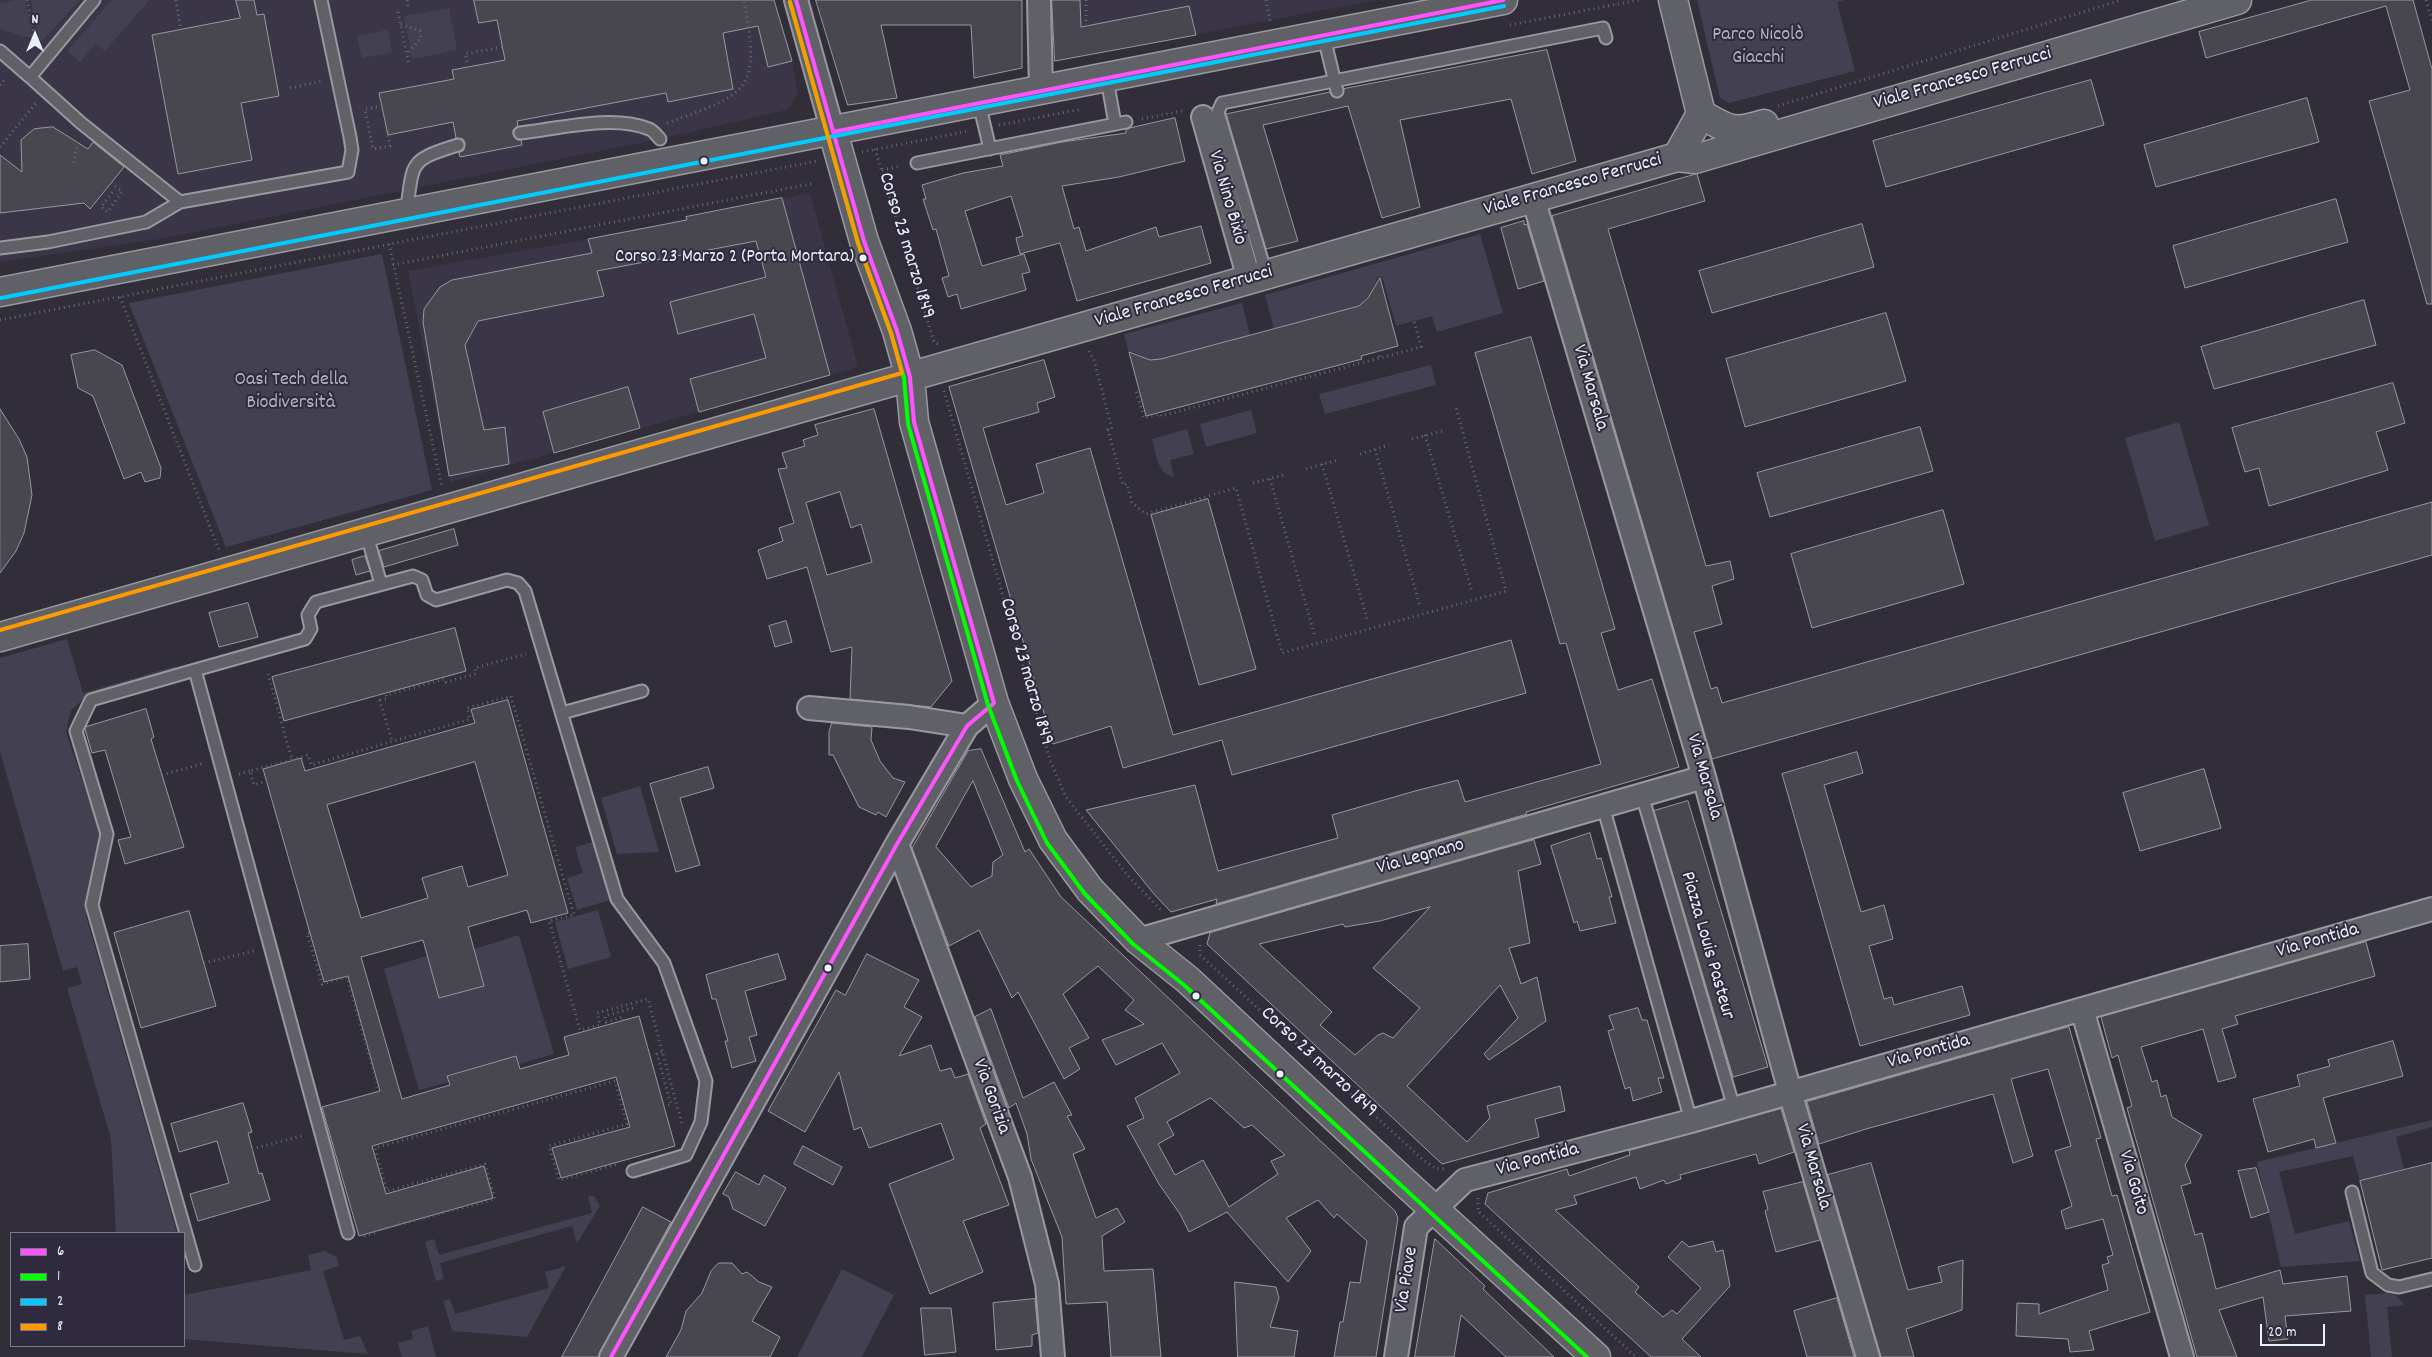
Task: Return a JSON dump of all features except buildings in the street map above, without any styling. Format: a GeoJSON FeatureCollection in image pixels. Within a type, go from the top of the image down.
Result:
{"type":"FeatureCollection","features":[{"type":"Feature","properties":{"kind":"street"},"geometry":{"type":"LineString","coordinates":[[796,0],[833,132]]}},
{"type":"Feature","properties":{"kind":"street"},"geometry":{"type":"LineString","coordinates":[[1039,0],[1041,91]]}},
{"type":"Feature","properties":{"kind":"street"},"geometry":{"type":"LineString","coordinates":[[0,292],[1324,37],[1503,0]]}},
{"type":"Feature","properties":{"kind":"street"},"geometry":{"type":"LineString","coordinates":[[1673,0],[1700,114],[1676,157]]}},
{"type":"Feature","properties":{"kind":"street","name":"Viale Francesco Ferrucci"},"geometry":{"type":"LineString","coordinates":[[1700,114],[1729,130],[1750,128],[2192,0]]}},
{"type":"Feature","properties":{"kind":"street","name":"Viale Francesco Ferrucci"},"geometry":{"type":"LineString","coordinates":[[0,637],[1676,157],[1695,159],[2237,0]]}},
{"type":"Feature","properties":{"kind":"street","name":"Via Nino Bixio"},"geometry":{"type":"LineString","coordinates":[[1203,117],[1258,277]]}},
{"type":"Feature","properties":{"kind":"street","name":"Corso 23 marzo 1849"},"geometry":{"type":"LineString","coordinates":[[833,132],[864,241],[897,331],[910,377],[914,422],[994,703],[1023,779],[1053,840],[1090,890],[1138,940],[1188,980],[1596,1357]]}},
{"type":"Feature","properties":{"kind":"street","name":"Via Marsala"},"geometry":{"type":"LineString","coordinates":[[1533,198],[1704,777],[1790,1092],[1868,1357]]}},
{"type":"Feature","properties":{"kind":"street"},"geometry":{"type":"LineString","coordinates":[[611,1357],[897,844],[966,726],[994,703]]}},
{"type":"Feature","properties":{"kind":"street"},"geometry":{"type":"LineString","coordinates":[[809,708],[909,717],[966,726]]}},
{"type":"Feature","properties":{"kind":"street","name":"Via Legnano"},"geometry":{"type":"LineString","coordinates":[[1138,940],[1704,777]]}},
{"type":"Feature","properties":{"kind":"street","name":"Via Gorizia"},"geometry":{"type":"LineString","coordinates":[[897,844],[1020,1178],[1047,1284],[1053,1357]]}},
{"type":"Feature","properties":{"kind":"street","name":"Via Pontida"},"geometry":{"type":"LineString","coordinates":[[1434,1209],[1464,1180],[1734,1108],[2432,909]]}},
{"type":"Feature","properties":{"kind":"street","name":"Via Goito"},"geometry":{"type":"LineString","coordinates":[[2082,1009],[2182,1357]]}},
{"type":"Feature","properties":{"kind":"street","name":"Via Piave"},"geometry":{"type":"LineString","coordinates":[[1396,1357],[1416,1227],[1434,1209]]}},
{"type":"Feature","properties":{"kind":"lane"},"geometry":{"type":"LineString","coordinates":[[30,77],[94,0]]}},
{"type":"Feature","properties":{"kind":"lane"},"geometry":{"type":"LineString","coordinates":[[0,248],[48,242],[146,222],[180,202],[348,172],[352,150],[321,0]]}},
{"type":"Feature","properties":{"kind":"lane"},"geometry":{"type":"LineString","coordinates":[[1258,277],[1218,112],[1222,103],[1336,85],[1603,28],[1606,38]]}},
{"type":"Feature","properties":{"kind":"lane"},"geometry":{"type":"LineString","coordinates":[[1324,37],[1336,85]]}},
{"type":"Feature","properties":{"kind":"lane"},"geometry":{"type":"LineString","coordinates":[[0,51],[81,123],[180,202]]}},
{"type":"Feature","properties":{"kind":"lane"},"geometry":{"type":"LineString","coordinates":[[916,163],[1121,123],[1107,79]]}},
{"type":"Feature","properties":{"kind":"lane"},"geometry":{"type":"LineString","coordinates":[[979,103],[990,149]]}},
{"type":"Feature","properties":{"kind":"lane"},"geometry":{"type":"LineString","coordinates":[[520,133],[604,123],[628,124],[650,129],[660,139]]}},
{"type":"Feature","properties":{"kind":"lane"},"geometry":{"type":"LineString","coordinates":[[406,214],[414,165],[422,157],[458,145]]}},
{"type":"Feature","properties":{"kind":"lane"},"geometry":{"type":"LineString","coordinates":[[366,532],[381,584]]}},
{"type":"Feature","properties":{"kind":"lane"},"geometry":{"type":"LineString","coordinates":[[195,1264],[92,905],[107,834],[76,730],[91,700],[305,639],[311,629],[308,615],[316,602],[413,576],[422,580],[427,595],[436,600],[507,580],[518,583],[525,591],[617,899],[664,963],[706,1081],[702,1122],[686,1155],[633,1171]]}},
{"type":"Feature","properties":{"kind":"lane"},"geometry":{"type":"LineString","coordinates":[[195,670],[348,1233]]}},
{"type":"Feature","properties":{"kind":"lane"},"geometry":{"type":"LineString","coordinates":[[562,713],[642,691]]}},
{"type":"Feature","properties":{"kind":"lane","name":"Piazza Louis Pasteur"},"geometry":{"type":"LineString","coordinates":[[1642,795],[1734,1108]]}},
{"type":"Feature","properties":{"kind":"lane"},"geometry":{"type":"LineString","coordinates":[[1603,806],[1690,1120]]}},
{"type":"Feature","properties":{"kind":"lane"},"geometry":{"type":"LineString","coordinates":[[2352,1192],[2372,1273],[2388,1285],[2399,1287],[2432,1279]]}},
{"type":"Feature","properties":{"kind":"path"},"geometry":{"type":"LineString","coordinates":[[28,0],[36,44]]}},
{"type":"Feature","properties":{"kind":"path"},"geometry":{"type":"LineString","coordinates":[[176,0],[181,30]]}},
{"type":"Feature","properties":{"kind":"path"},"geometry":{"type":"LineString","coordinates":[[407,0],[409,9]]}},
{"type":"Feature","properties":{"kind":"path"},"geometry":{"type":"LineString","coordinates":[[650,129],[708,108],[737,93],[745,85],[750,69],[751,53],[744,0]]}},
{"type":"Feature","properties":{"kind":"path"},"geometry":{"type":"LineString","coordinates":[[1086,0],[1086,26]]}},
{"type":"Feature","properties":{"kind":"path"},"geometry":{"type":"LineString","coordinates":[[1266,0],[1271,26]]}},
{"type":"Feature","properties":{"kind":"path","name":"Viale Francesco Ferrucci"},"geometry":{"type":"LineString","coordinates":[[1774,107],[2122,0]]}},
{"type":"Feature","properties":{"kind":"path"},"geometry":{"type":"LineString","coordinates":[[2426,0],[2432,20]]}},
{"type":"Feature","properties":{"kind":"path"},"geometry":{"type":"LineString","coordinates":[[398,12],[409,65]]}},
{"type":"Feature","properties":{"kind":"path"},"geometry":{"type":"LineString","coordinates":[[401,24],[422,34],[421,38],[406,54]]}},
{"type":"Feature","properties":{"kind":"path"},"geometry":{"type":"LineString","coordinates":[[468,67],[465,54],[503,47]]}},
{"type":"Feature","properties":{"kind":"path"},"geometry":{"type":"LineString","coordinates":[[0,85],[6,78]]}},
{"type":"Feature","properties":{"kind":"path"},"geometry":{"type":"LineString","coordinates":[[290,88],[338,79]]}},
{"type":"Feature","properties":{"kind":"path"},"geometry":{"type":"LineString","coordinates":[[0,147],[45,91]]}},
{"type":"Feature","properties":{"kind":"path"},"geometry":{"type":"LineString","coordinates":[[1121,123],[1222,103]]}},
{"type":"Feature","properties":{"kind":"path"},"geometry":{"type":"LineString","coordinates":[[382,106],[390,146],[373,149],[365,110],[382,106]]}},
{"type":"Feature","properties":{"kind":"path","name":"Corso 23 marzo 1849"},"geometry":{"type":"LineString","coordinates":[[876,149],[934,342]]}},
{"type":"Feature","properties":{"kind":"path"},"geometry":{"type":"LineString","coordinates":[[0,320],[810,162]]}},
{"type":"Feature","properties":{"kind":"path"},"geometry":{"type":"LineString","coordinates":[[882,170],[916,163]]}},
{"type":"Feature","properties":{"kind":"path"},"geometry":{"type":"LineString","coordinates":[[393,266],[815,183]]}},
{"type":"Feature","properties":{"kind":"path"},"geometry":{"type":"LineString","coordinates":[[110,184],[122,192],[108,212],[101,207],[114,190]]}},
{"type":"Feature","properties":{"kind":"path"},"geometry":{"type":"LineString","coordinates":[[389,244],[443,490]]}},
{"type":"Feature","properties":{"kind":"path"},"geometry":{"type":"LineString","coordinates":[[120,297],[220,553]]}},
{"type":"Feature","properties":{"kind":"path"},"geometry":{"type":"LineString","coordinates":[[1139,389],[1136,390],[1144,418],[1162,412],[1161,416],[1275,384],[1421,347],[1414,321]]}},
{"type":"Feature","properties":{"kind":"path"},"geometry":{"type":"LineString","coordinates":[[1378,351],[1380,358]]}},
{"type":"Feature","properties":{"kind":"path"},"geometry":{"type":"LineString","coordinates":[[1094,360],[1112,429],[1108,430],[1123,485],[1127,484],[1132,503],[1146,514],[1236,488],[1282,653],[1506,591],[1456,407]]}},
{"type":"Feature","properties":{"kind":"path","name":"Corso 23 marzo 1849"},"geometry":{"type":"LineString","coordinates":[[942,384],[1050,760],[1066,796],[1103,845],[1163,912],[1171,913]]}},
{"type":"Feature","properties":{"kind":"path"},"geometry":{"type":"LineString","coordinates":[[1412,439],[1443,430]]}},
{"type":"Feature","properties":{"kind":"path"},"geometry":{"type":"LineString","coordinates":[[1426,435],[1472,592]]}},
{"type":"Feature","properties":{"kind":"path"},"geometry":{"type":"LineString","coordinates":[[1360,454],[1389,445]]}},
{"type":"Feature","properties":{"kind":"path"},"geometry":{"type":"LineString","coordinates":[[1375,449],[1420,606]]}},
{"type":"Feature","properties":{"kind":"path"},"geometry":{"type":"LineString","coordinates":[[1306,469],[1338,460]]}},
{"type":"Feature","properties":{"kind":"path"},"geometry":{"type":"LineString","coordinates":[[1322,464],[1368,622]]}},
{"type":"Feature","properties":{"kind":"path"},"geometry":{"type":"LineString","coordinates":[[1253,484],[1284,475]]}},
{"type":"Feature","properties":{"kind":"path"},"geometry":{"type":"LineString","coordinates":[[1270,479],[1315,637]]}},
{"type":"Feature","properties":{"kind":"path"},"geometry":{"type":"LineString","coordinates":[[380,700],[387,699],[386,695],[445,679],[446,682],[476,674],[475,668],[534,652]]}},
{"type":"Feature","properties":{"kind":"path"},"geometry":{"type":"LineString","coordinates":[[267,670],[292,760]]}},
{"type":"Feature","properties":{"kind":"path"},"geometry":{"type":"LineString","coordinates":[[378,695],[392,741]]}},
{"type":"Feature","properties":{"kind":"path"},"geometry":{"type":"LineString","coordinates":[[238,774],[308,755],[311,765],[470,719],[467,708],[511,696],[574,915],[549,921],[562,974],[580,1030],[600,1025],[596,1014],[648,999],[683,1128]]}},
{"type":"Feature","properties":{"kind":"path"},"geometry":{"type":"LineString","coordinates":[[162,775],[209,762]]}},
{"type":"Feature","properties":{"kind":"path"},"geometry":{"type":"LineString","coordinates":[[250,771],[254,785],[267,781]]}},
{"type":"Feature","properties":{"kind":"path"},"geometry":{"type":"LineString","coordinates":[[310,933],[307,933],[322,984],[347,977],[380,1090]]}},
{"type":"Feature","properties":{"kind":"path","name":"Corso 23 marzo 1849"},"geometry":{"type":"LineString","coordinates":[[1200,938],[1200,955],[1422,1159],[1435,1168],[1454,1170]]}},
{"type":"Feature","properties":{"kind":"path"},"geometry":{"type":"LineString","coordinates":[[204,963],[260,950]]}},
{"type":"Feature","properties":{"kind":"path"},"geometry":{"type":"LineString","coordinates":[[624,1020],[623,1017],[606,1022],[605,1016],[633,1008],[632,1004]]}},
{"type":"Feature","properties":{"kind":"path"},"geometry":{"type":"LineString","coordinates":[[662,1052],[657,1054],[671,1104],[664,1106]]}},
{"type":"Feature","properties":{"kind":"path"},"geometry":{"type":"LineString","coordinates":[[361,1236],[495,1199],[485,1164],[387,1191],[375,1148],[615,1081],[627,1124],[549,1146],[559,1180],[598,1170]]}},
{"type":"Feature","properties":{"kind":"path"},"geometry":{"type":"LineString","coordinates":[[252,1149],[310,1134]]}},
{"type":"Feature","properties":{"kind":"path"},"geometry":{"type":"LineString","coordinates":[[1479,1194],[1478,1211],[1636,1357]]}},
{"type":"Feature","properties":{"kind":"shaded area"},"geometry":{"type":"Polygon","coordinates":[[[0,0],[774,0],[792,61],[798,94],[787,110],[660,139],[160,239],[0,262],[0,0]]]}},
{"type":"Feature","properties":{"kind":"shaded area"},"geometry":{"type":"Polygon","coordinates":[[[1051,0],[1377,0],[1055,61],[1051,0]]]}},
{"type":"Feature","properties":{"kind":"shaded area"},"geometry":{"type":"Polygon","coordinates":[[[810,193],[858,367],[450,482],[408,271],[588,239],[810,193]]]}},
{"type":"Feature","properties":{"kind":"green space"},"geometry":{"type":"Polygon","coordinates":[[[25,0],[33,39],[0,29],[0,3],[25,0]]]}},
{"type":"Feature","properties":{"kind":"green space"},"geometry":{"type":"Polygon","coordinates":[[[31,0],[80,0],[44,39],[39,41],[31,0]]]}},
{"type":"Feature","properties":{"kind":"green space"},"geometry":{"type":"Polygon","coordinates":[[[112,0],[149,0],[105,51],[96,44],[80,62],[67,51],[112,0]]]}},
{"type":"Feature","properties":{"kind":"green space","name":"Parco Nicolò Giacchi"},"geometry":{"type":"Polygon","coordinates":[[[1697,0],[1845,0],[1837,2],[1855,71],[1729,103],[1720,98],[1697,0]]]}},
{"type":"Feature","properties":{"kind":"green space"},"geometry":{"type":"Polygon","coordinates":[[[449,8],[457,50],[412,59],[404,16],[449,8]]]}},
{"type":"Feature","properties":{"kind":"green space"},"geometry":{"type":"Polygon","coordinates":[[[388,30],[392,53],[362,58],[357,36],[388,30]]]}},
{"type":"Feature","properties":{"kind":"green space"},"geometry":{"type":"Polygon","coordinates":[[[1480,234],[1503,313],[1437,332],[1432,316],[1396,326],[1382,276],[1377,277],[1371,293],[1359,306],[1274,329],[1265,295],[1480,234]]]}},
{"type":"Feature","properties":{"kind":"green space","name":"Oasi Tech della Biodiversità"},"geometry":{"type":"Polygon","coordinates":[[[382,254],[432,490],[226,547],[129,303],[382,254]]]}},
{"type":"Feature","properties":{"kind":"green space"},"geometry":{"type":"Polygon","coordinates":[[[1242,303],[1250,335],[1161,359],[1150,360],[1133,352],[1129,353],[1124,334],[1242,303]]]}},
{"type":"Feature","properties":{"kind":"green space"},"geometry":{"type":"Polygon","coordinates":[[[1431,365],[1436,385],[1325,414],[1319,394],[1431,365]]]}},
{"type":"Feature","properties":{"kind":"green space"},"geometry":{"type":"Polygon","coordinates":[[[1251,410],[1257,433],[1206,447],[1200,424],[1251,410]]]}},
{"type":"Feature","properties":{"kind":"green space"},"geometry":{"type":"Polygon","coordinates":[[[2179,422],[2209,525],[2155,541],[2125,438],[2179,422]]]}},
{"type":"Feature","properties":{"kind":"green space"},"geometry":{"type":"Polygon","coordinates":[[[1187,429],[1194,454],[1170,460],[1174,477],[1168,475],[1158,462],[1152,439],[1187,429]]]}},
{"type":"Feature","properties":{"kind":"green space"},"geometry":{"type":"Polygon","coordinates":[[[67,639],[83,693],[176,666],[177,672],[84,699],[71,710],[66,732],[100,834],[86,916],[177,1232],[116,1232],[111,1139],[67,988],[82,984],[77,967],[63,971],[0,752],[0,658],[67,639]]]}},
{"type":"Feature","properties":{"kind":"green space"},"geometry":{"type":"Polygon","coordinates":[[[640,786],[659,852],[617,854],[601,798],[640,786]]]}},
{"type":"Feature","properties":{"kind":"green space"},"geometry":{"type":"Polygon","coordinates":[[[593,842],[610,900],[577,910],[567,878],[583,873],[575,847],[593,842]]]}},
{"type":"Feature","properties":{"kind":"green space"},"geometry":{"type":"Polygon","coordinates":[[[598,910],[611,957],[568,969],[555,922],[598,910]]]}},
{"type":"Feature","properties":{"kind":"green space"},"geometry":{"type":"Polygon","coordinates":[[[519,935],[554,1054],[519,1064],[516,1056],[447,1075],[449,1082],[419,1090],[384,969],[427,956],[440,998],[484,986],[474,949],[519,935]]]}},
{"type":"Feature","properties":{"kind":"green space"},"geometry":{"type":"Polygon","coordinates":[[[2432,1120],[2432,1127],[2396,1137],[2404,1169],[2360,1181],[2353,1156],[2279,1172],[2295,1234],[2349,1221],[2360,1261],[2281,1267],[2257,1162],[2432,1120]]]}},
{"type":"Feature","properties":{"kind":"green space"},"geometry":{"type":"Polygon","coordinates":[[[588,1196],[594,1196],[600,1206],[577,1243],[572,1226],[440,1263],[444,1279],[436,1281],[425,1242],[434,1239],[439,1255],[592,1213],[588,1196]]]}},
{"type":"Feature","properties":{"kind":"green space"},"geometry":{"type":"Polygon","coordinates":[[[324,1251],[336,1256],[339,1266],[323,1271],[344,1340],[360,1336],[368,1354],[185,1339],[185,1295],[311,1270],[308,1255],[324,1251]]]}},
{"type":"Feature","properties":{"kind":"green space"},"geometry":{"type":"Polygon","coordinates":[[[566,1266],[527,1337],[452,1331],[443,1301],[450,1299],[455,1314],[549,1288],[545,1272],[566,1266]]]}},
{"type":"Feature","properties":{"kind":"green space"},"geometry":{"type":"Polygon","coordinates":[[[842,1269],[894,1295],[862,1357],[797,1357],[842,1269]]]}},
{"type":"Feature","properties":{"kind":"green space"},"geometry":{"type":"Polygon","coordinates":[[[2387,1293],[2396,1295],[2405,1305],[2387,1307],[2392,1357],[2371,1357],[2365,1295],[2387,1293]]]}},
{"type":"Feature","properties":{"kind":"green space"},"geometry":{"type":"Polygon","coordinates":[[[428,1326],[436,1357],[402,1357],[398,1343],[413,1339],[411,1331],[428,1326]]]}},
{"type":"Feature","properties":{"kind":"transit line","name":"6"},"geometry":{"type":"LineString","coordinates":[[611,1357],[897,844],[967,726],[994,703],[914,422],[910,377],[897,331],[864,241],[796,0]]}},
{"type":"Feature","properties":{"kind":"transit line","name":"6"},"geometry":{"type":"LineString","coordinates":[[833,132],[1503,0]]}},
{"type":"Feature","properties":{"kind":"transit line","name":"1"},"geometry":{"type":"LineString","coordinates":[[790,2],[858,243],[891,333],[904,378],[908,424],[988,705],[1017,781],[1047,843],[1085,894],[1133,944],[1184,985],[1587,1357]]}},
{"type":"Feature","properties":{"kind":"transit line","name":"8"},"geometry":{"type":"LineString","coordinates":[[0,630],[902,373],[891,333],[858,243],[790,2]]}},
{"type":"Feature","properties":{"kind":"transit line","name":"2"},"geometry":{"type":"LineString","coordinates":[[1,298],[1504,6]]}},
{"type":"Feature","properties":{"kind":"place","name":"Corso 23 Marzo 2 (Porta Mortara)"},"geometry":{"type":"Point","coordinates":[863,258]}}]}
